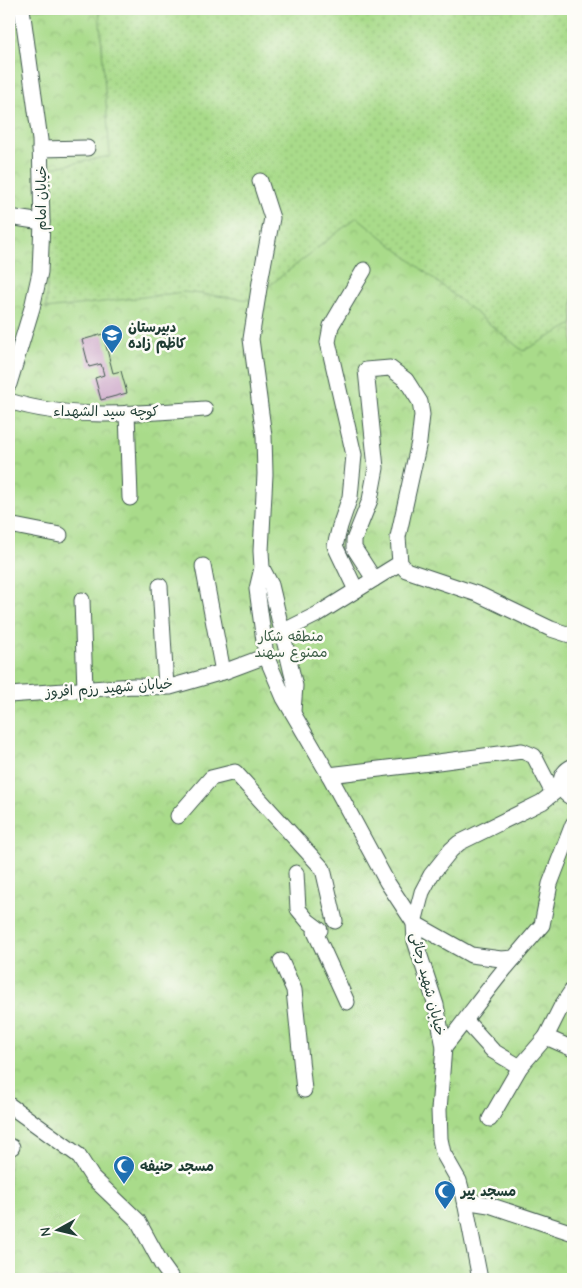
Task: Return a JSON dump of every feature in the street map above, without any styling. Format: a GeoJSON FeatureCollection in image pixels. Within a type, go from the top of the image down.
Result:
{"type":"FeatureCollection","features":[{"type":"Feature","properties":{"kind":"street","name":"خیابان امام"},"geometry":{"type":"LineString","coordinates":[[9,384],[38,281],[42,222],[40,149],[22,9]]}},
{"type":"Feature","properties":{"kind":"street"},"geometry":{"type":"LineString","coordinates":[[40,149],[87,148]]}},
{"type":"Feature","properties":{"kind":"street"},"geometry":{"type":"LineString","coordinates":[[260,180],[272,218],[251,339],[264,436],[265,474],[261,552],[262,568],[257,589],[266,656],[284,698],[329,775],[387,882],[414,923],[471,955],[501,959],[514,958]]}},
{"type":"Feature","properties":{"kind":"street"},"geometry":{"type":"LineString","coordinates":[[9,217],[42,222]]}},
{"type":"Feature","properties":{"kind":"street"},"geometry":{"type":"LineString","coordinates":[[356,590],[335,546],[350,497],[354,456],[328,342],[331,326],[364,270]]}},
{"type":"Feature","properties":{"kind":"street"},"geometry":{"type":"LineString","coordinates":[[374,579],[354,548],[354,540],[370,500],[376,468],[366,370],[390,368],[406,380],[420,402],[422,415],[419,442],[398,537],[400,563],[406,570],[480,595],[551,629],[573,636]]}},
{"type":"Feature","properties":{"kind":"street","name":"کوچه سید الشهداء"},"geometry":{"type":"LineString","coordinates":[[9,401],[61,413],[127,413],[205,409]]}},
{"type":"Feature","properties":{"kind":"street"},"geometry":{"type":"LineString","coordinates":[[127,413],[130,498]]}},
{"type":"Feature","properties":{"kind":"street"},"geometry":{"type":"LineString","coordinates":[[9,525],[60,536]]}},
{"type":"Feature","properties":{"kind":"street"},"geometry":{"type":"LineString","coordinates":[[282,632],[318,614],[400,563]]}},
{"type":"Feature","properties":{"kind":"street"},"geometry":{"type":"LineString","coordinates":[[202,566],[223,672]]}},
{"type":"Feature","properties":{"kind":"street"},"geometry":{"type":"LineString","coordinates":[[262,568],[271,585],[296,686],[293,712]]}},
{"type":"Feature","properties":{"kind":"street"},"geometry":{"type":"LineString","coordinates":[[160,586],[166,687]]}},
{"type":"Feature","properties":{"kind":"street"},"geometry":{"type":"LineString","coordinates":[[82,600],[85,690]]}},
{"type":"Feature","properties":{"kind":"street","name":"خیابان شهید رزم افروز"},"geometry":{"type":"LineString","coordinates":[[9,695],[133,686],[166,687],[223,672],[266,656]]}},
{"type":"Feature","properties":{"kind":"street"},"geometry":{"type":"LineString","coordinates":[[329,775],[522,750],[534,756],[557,790],[573,798]]}},
{"type":"Feature","properties":{"kind":"street"},"geometry":{"type":"LineString","coordinates":[[414,923],[422,892],[431,875],[451,850],[459,843],[542,802],[557,790],[561,776],[573,766]]}},
{"type":"Feature","properties":{"kind":"street"},"geometry":{"type":"LineString","coordinates":[[178,816],[211,778],[235,772],[323,868],[335,921]]}},
{"type":"Feature","properties":{"kind":"street"},"geometry":{"type":"LineString","coordinates":[[444,1047],[466,1021],[492,982],[542,925],[550,884],[573,824]]}},
{"type":"Feature","properties":{"kind":"street"},"geometry":{"type":"LineString","coordinates":[[296,873],[298,909],[318,931],[347,1002]]}},
{"type":"Feature","properties":{"kind":"street","name":"خیابان شهید رجائی"},"geometry":{"type":"LineString","coordinates":[[414,923],[415,941],[436,1005],[444,1047],[440,1139],[443,1152],[458,1181],[464,1201],[480,1279]]}},
{"type":"Feature","properties":{"kind":"street"},"geometry":{"type":"LineString","coordinates":[[281,961],[294,990],[304,1090]]}},
{"type":"Feature","properties":{"kind":"street"},"geometry":{"type":"LineString","coordinates":[[490,1119],[520,1067],[546,1037],[561,1007],[573,989]]}},
{"type":"Feature","properties":{"kind":"street"},"geometry":{"type":"LineString","coordinates":[[466,1021],[493,1050],[520,1067]]}},
{"type":"Feature","properties":{"kind":"street"},"geometry":{"type":"LineString","coordinates":[[546,1037],[573,1048]]}},
{"type":"Feature","properties":{"kind":"street"},"geometry":{"type":"LineString","coordinates":[[9,1105],[78,1154],[92,1176],[138,1221],[162,1265],[172,1279]]}},
{"type":"Feature","properties":{"kind":"street"},"geometry":{"type":"LineString","coordinates":[[464,1201],[489,1205],[573,1233]]}},
{"type":"Feature","properties":{"kind":"green space","name":"منطقه شکار ممنوع سهند"},"geometry":{"type":"Polygon","coordinates":[[[9,9],[573,9],[573,1279],[9,1279],[9,9]]]}},
{"type":"Feature","properties":{"kind":"green space"},"geometry":{"type":"Polygon","coordinates":[[[99,9],[573,9],[573,324],[523,351],[357,217],[251,300],[184,292],[46,309],[51,168],[110,156],[99,9]]]}},
{"type":"Feature","properties":{"kind":"building"},"geometry":{"type":"Polygon","coordinates":[[[103,334],[113,373],[121,371],[127,393],[101,400],[95,378],[104,375],[101,364],[89,367],[82,340],[103,334]]]}},
{"type":"Feature","properties":{"kind":"place","name":"دبیرستان کاظم زاده"},"geometry":{"type":"Point","coordinates":[112,354]}},
{"type":"Feature","properties":{"kind":"place","name":"مسجد حنیفه"},"geometry":{"type":"Point","coordinates":[124,1185]}},
{"type":"Feature","properties":{"kind":"place","name":"مسجد پیر"},"geometry":{"type":"Point","coordinates":[445,1210]}}]}
